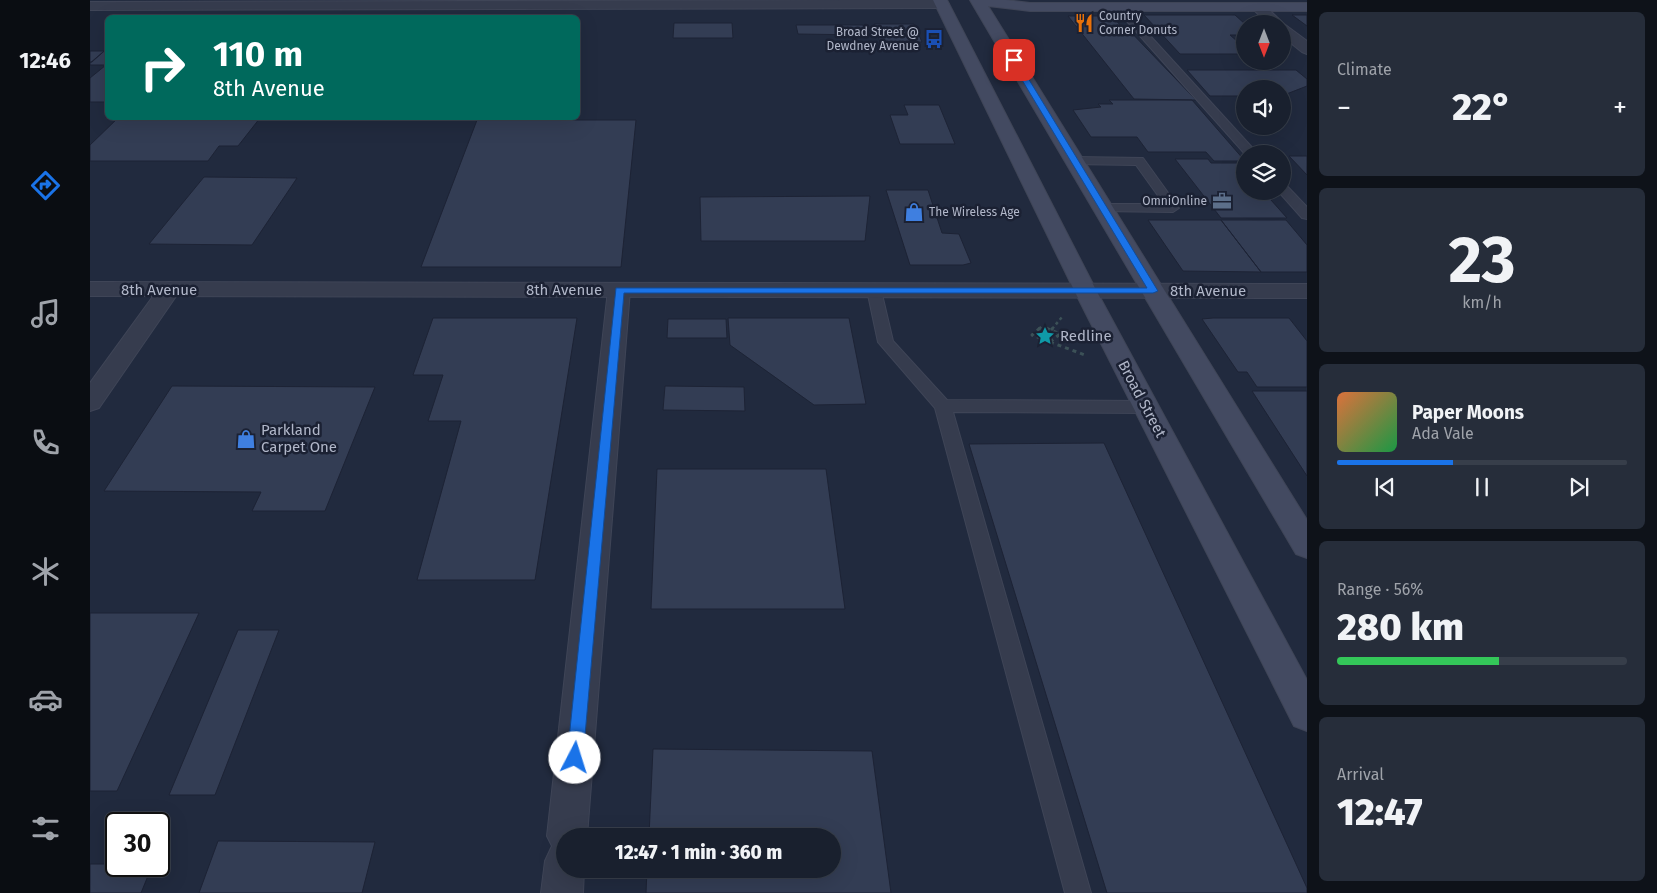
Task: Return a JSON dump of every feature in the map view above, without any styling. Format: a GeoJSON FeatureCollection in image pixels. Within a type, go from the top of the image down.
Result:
{"type":"FeatureCollection","features":[{"type":"Feature","properties":{"kind":"main road"},"geometry":{"type":"LineString","coordinates":[[941,2],[981,0],[1030,7],[1307,7]]}},
{"type":"Feature","properties":{"kind":"main road"},"geometry":{"type":"LineString","coordinates":[[981,0],[1103,208],[1307,546]]}},
{"type":"Feature","properties":{"kind":"main road","name":"Broad Street"},"geometry":{"type":"LineString","coordinates":[[941,2],[1085,290],[1307,715]]}},
{"type":"Feature","properties":{"kind":"street"},"geometry":{"type":"LineString","coordinates":[[90,6],[941,2]]}},
{"type":"Feature","properties":{"kind":"street"},"geometry":{"type":"LineString","coordinates":[[1258,7],[1267,15]]}},
{"type":"Feature","properties":{"kind":"street"},"geometry":{"type":"LineString","coordinates":[[1291,36],[1307,49]]}},
{"type":"Feature","properties":{"kind":"street","name":"8th Avenue"},"geometry":{"type":"LineString","coordinates":[[90,290],[1307,291]]}},
{"type":"Feature","properties":{"kind":"street"},"geometry":{"type":"LineString","coordinates":[[90,402],[170,290]]}},
{"type":"Feature","properties":{"kind":"street"},"geometry":{"type":"LineString","coordinates":[[568,828],[619,290]]}},
{"type":"Feature","properties":{"kind":"street"},"geometry":{"type":"LineString","coordinates":[[562,893],[563,878]]}},
{"type":"Feature","properties":{"kind":"lane"},"geometry":{"type":"LineString","coordinates":[[1119,7],[1244,145]]}},
{"type":"Feature","properties":{"kind":"lane"},"geometry":{"type":"LineString","coordinates":[[1075,161],[1140,161],[1173,208],[1103,208]]}},
{"type":"Feature","properties":{"kind":"lane"},"geometry":{"type":"LineString","coordinates":[[1291,197],[1307,214]]}},
{"type":"Feature","properties":{"kind":"lane"},"geometry":{"type":"LineString","coordinates":[[874,290],[886,342],[943,406],[1078,893]]}},
{"type":"Feature","properties":{"kind":"lane"},"geometry":{"type":"LineString","coordinates":[[943,406],[1146,407]]}},
{"type":"Feature","properties":{"kind":"path"},"geometry":{"type":"LineString","coordinates":[[1042,326],[1060,334],[1049,343],[1040,339],[1032,335],[1042,326]]}},
{"type":"Feature","properties":{"kind":"building"},"geometry":{"type":"Polygon","coordinates":[[[1144,15],[1236,16],[1236,35],[1230,35],[1236,40],[1236,54],[1180,54],[1144,15]]]}},
{"type":"Feature","properties":{"kind":"building"},"geometry":{"type":"Polygon","coordinates":[[[1292,15],[1307,15],[1307,26],[1292,15]]]}},
{"type":"Feature","properties":{"kind":"building"},"geometry":{"type":"Polygon","coordinates":[[[1068,16],[1112,16],[1121,26],[1125,26],[1196,100],[1134,99],[1068,16]]]}},
{"type":"Feature","properties":{"kind":"building"},"geometry":{"type":"Polygon","coordinates":[[[674,23],[732,23],[733,38],[673,38],[674,23]]]}},
{"type":"Feature","properties":{"kind":"building"},"geometry":{"type":"Polygon","coordinates":[[[874,24],[914,24],[922,42],[880,42],[874,24]]]}},
{"type":"Feature","properties":{"kind":"building"},"geometry":{"type":"Polygon","coordinates":[[[796,25],[863,25],[866,35],[798,34],[796,25]]]}},
{"type":"Feature","properties":{"kind":"building"},"geometry":{"type":"Polygon","coordinates":[[[105,50],[105,65],[90,65],[105,50]]]}},
{"type":"Feature","properties":{"kind":"building"},"geometry":{"type":"Polygon","coordinates":[[[90,51],[104,51],[90,62],[90,51]]]}},
{"type":"Feature","properties":{"kind":"building"},"geometry":{"type":"Polygon","coordinates":[[[105,66],[105,102],[90,102],[90,78],[105,66]]]}},
{"type":"Feature","properties":{"kind":"building"},"geometry":{"type":"Polygon","coordinates":[[[1187,70],[1296,70],[1307,79],[1307,86],[1291,92],[1291,80],[1236,80],[1236,96],[1210,96],[1187,70]]]}},
{"type":"Feature","properties":{"kind":"building"},"geometry":{"type":"Polygon","coordinates":[[[1109,100],[1192,100],[1236,151],[1236,161],[1214,161],[1206,152],[1148,152],[1137,137],[1091,137],[1073,110],[1101,107],[1098,104],[1113,104],[1109,100]]]}},
{"type":"Feature","properties":{"kind":"building"},"geometry":{"type":"Polygon","coordinates":[[[904,105],[939,105],[955,144],[900,144],[890,115],[908,115],[904,105]]]}},
{"type":"Feature","properties":{"kind":"building"},"geometry":{"type":"Polygon","coordinates":[[[116,120],[258,120],[238,146],[219,146],[208,161],[90,161],[90,145],[116,120]]]}},
{"type":"Feature","properties":{"kind":"building"},"geometry":{"type":"Polygon","coordinates":[[[477,120],[636,120],[621,267],[421,267],[477,120]]]}},
{"type":"Feature","properties":{"kind":"building"},"geometry":{"type":"Polygon","coordinates":[[[1291,156],[1307,156],[1307,175],[1291,158],[1291,156]]]}},
{"type":"Feature","properties":{"kind":"building"},"geometry":{"type":"Polygon","coordinates":[[[1175,159],[1208,159],[1211,163],[1236,163],[1236,200],[1271,200],[1287,218],[1221,218],[1175,159]]]}},
{"type":"Feature","properties":{"kind":"building"},"geometry":{"type":"Polygon","coordinates":[[[204,177],[297,178],[252,245],[149,244],[204,177]]]}},
{"type":"Feature","properties":{"kind":"building","name":"The Wireless Age"},"geometry":{"type":"Polygon","coordinates":[[[886,190],[928,190],[942,233],[959,234],[971,263],[963,265],[910,265],[886,190]]]}},
{"type":"Feature","properties":{"kind":"building"},"geometry":{"type":"Polygon","coordinates":[[[870,196],[865,241],[701,241],[700,197],[870,196]]]}},
{"type":"Feature","properties":{"kind":"building"},"geometry":{"type":"Polygon","coordinates":[[[1148,220],[1221,220],[1261,272],[1183,271],[1148,220]]]}},
{"type":"Feature","properties":{"kind":"building"},"geometry":{"type":"Polygon","coordinates":[[[1221,220],[1286,220],[1307,245],[1307,272],[1261,272],[1221,220]]]}},
{"type":"Feature","properties":{"kind":"building"},"geometry":{"type":"Polygon","coordinates":[[[433,318],[577,318],[535,580],[417,580],[461,421],[428,421],[443,375],[413,375],[433,318]]]}},
{"type":"Feature","properties":{"kind":"building"},"geometry":{"type":"Polygon","coordinates":[[[728,318],[849,318],[866,404],[814,405],[730,345],[728,318]]]}},
{"type":"Feature","properties":{"kind":"building"},"geometry":{"type":"Polygon","coordinates":[[[1289,318],[1307,341],[1307,387],[1257,387],[1247,372],[1238,372],[1202,319],[1289,318]]]}},
{"type":"Feature","properties":{"kind":"building"},"geometry":{"type":"Polygon","coordinates":[[[668,319],[726,319],[727,338],[667,338],[668,319]]]}},
{"type":"Feature","properties":{"kind":"building","name":"Parkland Carpet One"},"geometry":{"type":"Polygon","coordinates":[[[172,386],[375,387],[325,511],[252,511],[261,492],[104,491],[172,386]]]}},
{"type":"Feature","properties":{"kind":"building"},"geometry":{"type":"Polygon","coordinates":[[[665,386],[744,387],[745,411],[663,410],[665,386]]]}},
{"type":"Feature","properties":{"kind":"building"},"geometry":{"type":"Polygon","coordinates":[[[1252,391],[1307,391],[1307,476],[1252,391]]]}},
{"type":"Feature","properties":{"kind":"building"},"geometry":{"type":"Polygon","coordinates":[[[1104,443],[1307,888],[1307,893],[1107,893],[969,444],[1104,443]]]}},
{"type":"Feature","properties":{"kind":"building"},"geometry":{"type":"Polygon","coordinates":[[[657,469],[826,469],[845,609],[651,609],[657,469]]]}},
{"type":"Feature","properties":{"kind":"building"},"geometry":{"type":"Polygon","coordinates":[[[90,613],[199,613],[117,791],[90,791],[90,613]]]}},
{"type":"Feature","properties":{"kind":"building"},"geometry":{"type":"Polygon","coordinates":[[[238,630],[279,630],[215,795],[169,795],[238,630]]]}},
{"type":"Feature","properties":{"kind":"building"},"geometry":{"type":"Polygon","coordinates":[[[653,749],[872,751],[891,893],[646,893],[647,878],[841,878],[841,828],[649,828],[653,749]]]}},
{"type":"Feature","properties":{"kind":"building"},"geometry":{"type":"Polygon","coordinates":[[[218,841],[375,842],[362,893],[199,893],[218,841]]]}},
{"type":"Feature","properties":{"kind":"building"},"geometry":{"type":"Polygon","coordinates":[[[90,864],[105,864],[105,877],[148,877],[141,893],[90,893],[90,864]]]}},
{"type":"Feature","properties":{"kind":"place","name":"Country Corner Donuts"},"geometry":{"type":"Point","coordinates":[1084,23]}},
{"type":"Feature","properties":{"kind":"place","name":"Broad Street @ Dewdney Avenue"},"geometry":{"type":"Point","coordinates":[934,39]}},
{"type":"Feature","properties":{"kind":"place","name":"OmniOnline"},"geometry":{"type":"Point","coordinates":[1222,201]}},
{"type":"Feature","properties":{"kind":"place","name":"The Wireless Age"},"geometry":{"type":"Point","coordinates":[914,212]}},
{"type":"Feature","properties":{"kind":"place","name":"Redline"},"geometry":{"type":"Point","coordinates":[1045,336]}},
{"type":"Feature","properties":{"kind":"place","name":"Parkland Carpet One"},"geometry":{"type":"Point","coordinates":[246,439]}},
{"type":"Feature","properties":{"kind":"route"},"geometry":{"type":"LineString","coordinates":[[575,758],[619,290],[1153,291],[1014,60]]}}]}
